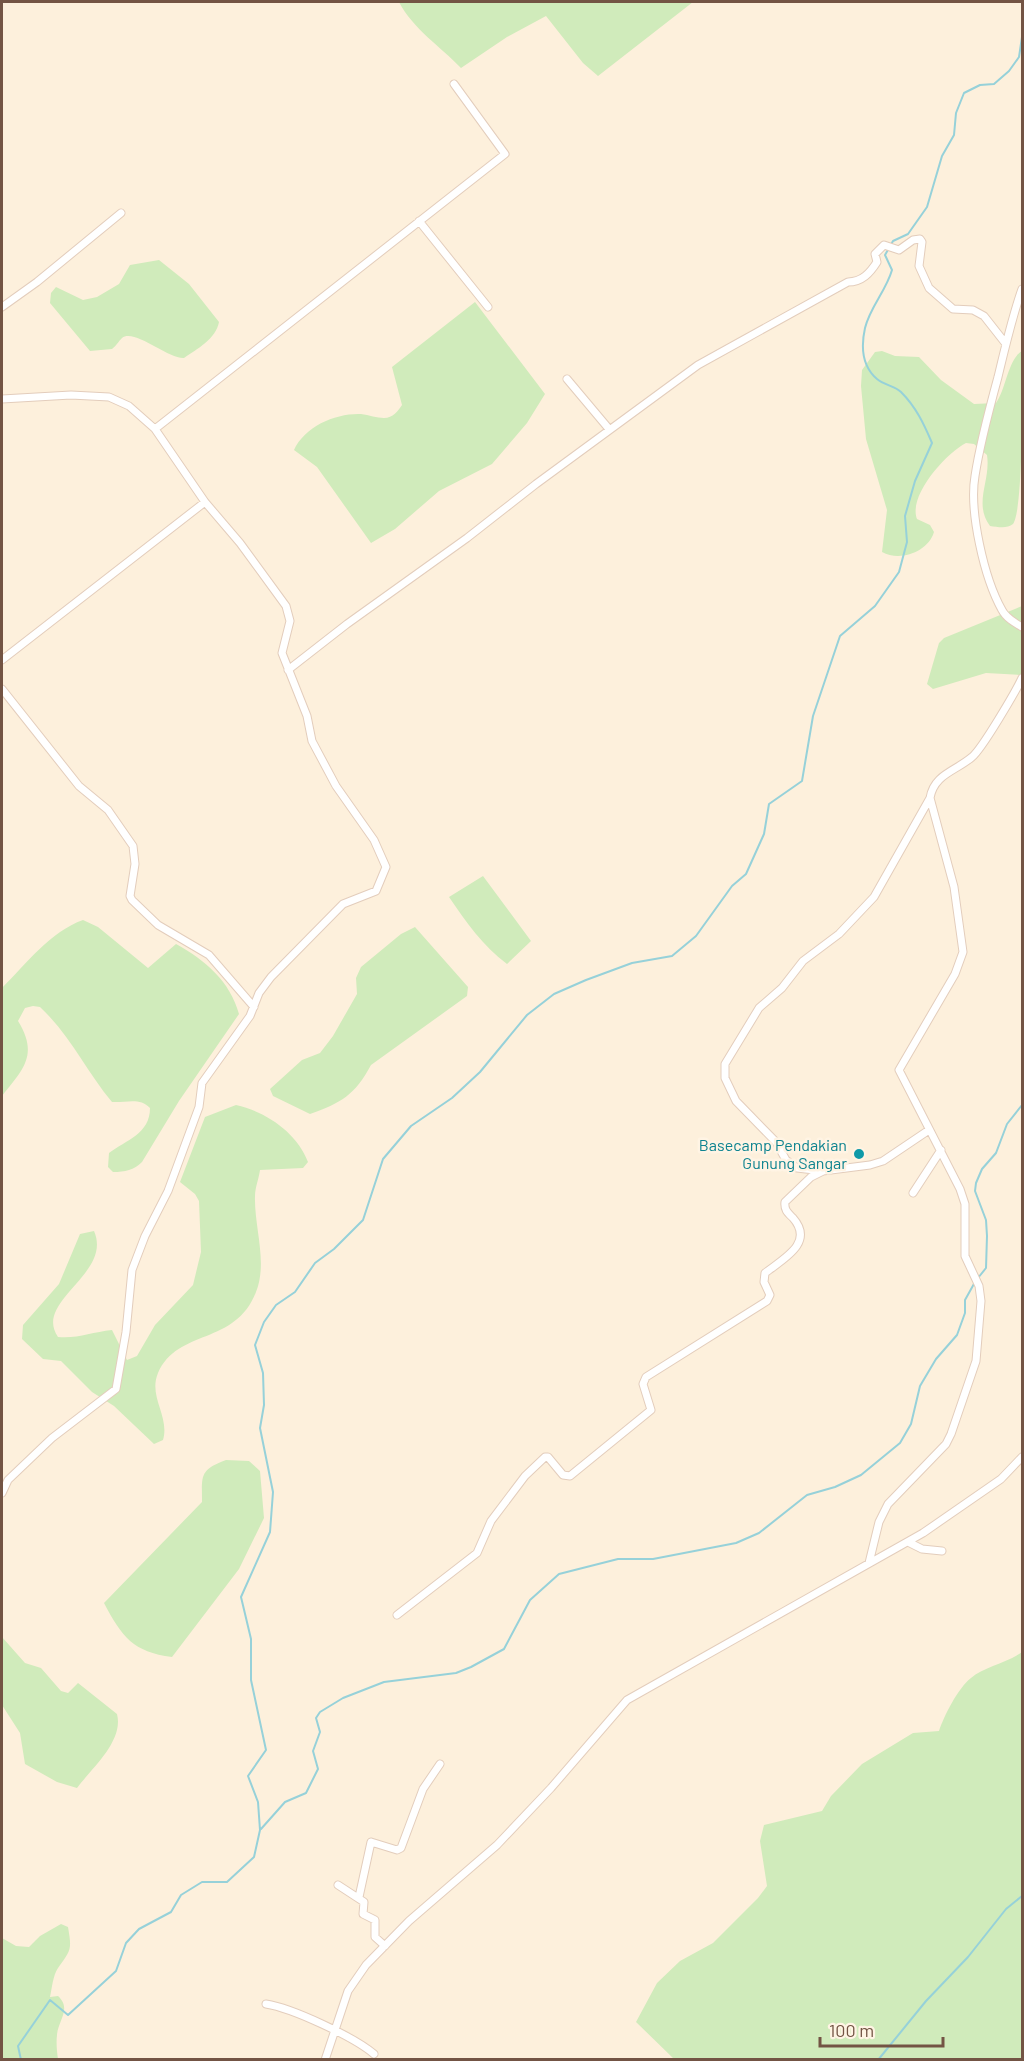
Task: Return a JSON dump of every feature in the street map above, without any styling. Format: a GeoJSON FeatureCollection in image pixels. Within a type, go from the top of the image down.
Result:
{"type":"FeatureCollection","features":[{"type":"Feature","properties":{"kind":"street"},"geometry":{"type":"LineString","coordinates":[[155,429],[505,154],[454,84]]}},
{"type":"Feature","properties":{"kind":"street"},"geometry":{"type":"LineString","coordinates":[[2,307],[37,282],[121,213]]}},
{"type":"Feature","properties":{"kind":"street"},"geometry":{"type":"LineString","coordinates":[[419,221],[488,307]]}},
{"type":"Feature","properties":{"kind":"street"},"geometry":{"type":"LineString","coordinates":[[288,670],[698,364],[848,282],[855,282],[867,275],[878,262],[875,254],[886,245],[893,250],[899,250],[915,239],[921,240],[919,266],[929,288],[953,309],[973,310],[984,316],[1006,344]]}},
{"type":"Feature","properties":{"kind":"street"},"geometry":{"type":"LineString","coordinates":[[1023,289],[1006,344],[974,477],[975,512],[986,564],[997,599],[1006,615],[1023,627]]}},
{"type":"Feature","properties":{"kind":"street"},"geometry":{"type":"LineString","coordinates":[[567,379],[609,429]]}},
{"type":"Feature","properties":{"kind":"street"},"geometry":{"type":"LineString","coordinates":[[2,399],[71,395],[109,397],[129,406],[155,429],[205,502],[240,543],[286,606],[290,621],[282,650],[305,709],[312,741],[319,756],[374,840],[386,867],[376,891],[343,904],[271,977],[259,993],[254,1007],[202,1083],[199,1107],[168,1191],[138,1251],[132,1270],[126,1332],[116,1389],[52,1438],[8,1480],[2,1492]]}},
{"type":"Feature","properties":{"kind":"street"},"geometry":{"type":"LineString","coordinates":[[2,660],[205,502]]}},
{"type":"Feature","properties":{"kind":"street"},"geometry":{"type":"LineString","coordinates":[[929,1130],[883,1161],[823,1171],[797,1168],[786,1160],[776,1142],[736,1101],[725,1078],[725,1064],[759,1008],[782,988],[803,961],[851,922],[881,888],[930,798],[932,788],[939,779],[978,751],[1023,678]]}},
{"type":"Feature","properties":{"kind":"street"},"geometry":{"type":"LineString","coordinates":[[2,689],[79,786],[108,810],[133,846],[135,864],[130,896],[132,900],[158,925],[209,955],[254,1007]]}},
{"type":"Feature","properties":{"kind":"street"},"geometry":{"type":"LineString","coordinates":[[869,1563],[879,1522],[888,1504],[946,1444],[976,1361],[981,1302],[979,1286],[965,1256],[965,1204],[941,1150],[899,1074],[899,1066],[961,963],[963,944],[954,887],[930,798]]}},
{"type":"Feature","properties":{"kind":"street"},"geometry":{"type":"LineString","coordinates":[[913,1193],[941,1150]]}},
{"type":"Feature","properties":{"kind":"street"},"geometry":{"type":"LineString","coordinates":[[397,1615],[477,1553],[491,1521],[525,1476],[545,1457],[548,1457],[563,1475],[570,1476],[651,1410],[643,1384],[644,1379],[768,1301],[770,1295],[764,1282],[765,1272],[794,1250],[801,1237],[800,1225],[786,1210],[785,1202],[811,1177],[823,1171]]}},
{"type":"Feature","properties":{"kind":"street"},"geometry":{"type":"LineString","coordinates":[[325,2060],[348,1990],[366,1965],[409,1921],[497,1845],[551,1788],[614,1712],[627,1700],[908,1542],[980,1495],[1023,1457]]}},
{"type":"Feature","properties":{"kind":"street"},"geometry":{"type":"LineString","coordinates":[[908,1542],[922,1549],[942,1551]]}},
{"type":"Feature","properties":{"kind":"street"},"geometry":{"type":"LineString","coordinates":[[358,1897],[371,1842],[397,1850],[401,1848],[423,1789],[440,1764]]}},
{"type":"Feature","properties":{"kind":"street"},"geometry":{"type":"LineString","coordinates":[[338,1885],[365,1904],[363,1914],[376,1922],[375,1936],[385,1946]]}},
{"type":"Feature","properties":{"kind":"street"},"geometry":{"type":"LineString","coordinates":[[266,2004],[289,2010],[335,2031],[374,2054]]}},
{"type":"Feature","properties":{"kind":"green space"},"geometry":{"type":"Polygon","coordinates":[[[399,2],[693,2],[598,76],[583,63],[546,16],[507,37],[461,68],[419,29],[399,2]]]}},
{"type":"Feature","properties":{"kind":"green space"},"geometry":{"type":"Polygon","coordinates":[[[159,260],[189,284],[219,322],[214,334],[184,358],[169,354],[143,340],[127,336],[112,349],[90,351],[50,303],[51,293],[56,287],[83,300],[97,297],[119,284],[130,265],[159,260]]]}},
{"type":"Feature","properties":{"kind":"green space"},"geometry":{"type":"Polygon","coordinates":[[[475,302],[545,394],[527,423],[492,464],[439,491],[395,529],[371,543],[317,467],[294,450],[313,428],[332,419],[351,414],[384,418],[395,414],[402,405],[392,367],[475,302]]]}},
{"type":"Feature","properties":{"kind":"green space"},"geometry":{"type":"Polygon","coordinates":[[[882,351],[895,356],[919,357],[941,380],[974,404],[996,403],[1013,361],[1022,351],[1021,470],[1017,513],[1011,526],[990,526],[985,517],[983,500],[988,465],[987,455],[974,444],[966,443],[948,456],[930,476],[918,499],[917,519],[930,525],[934,532],[931,539],[920,550],[905,555],[889,555],[882,552],[887,510],[866,439],[861,386],[862,370],[875,352],[882,351]]]}},
{"type":"Feature","properties":{"kind":"green space"},"geometry":{"type":"Polygon","coordinates":[[[1022,606],[1022,675],[986,673],[933,689],[927,684],[939,643],[944,638],[1022,606]]]}},
{"type":"Feature","properties":{"kind":"green space"},"geometry":{"type":"Polygon","coordinates":[[[483,876],[531,941],[507,964],[468,924],[449,897],[483,876]]]}},
{"type":"Feature","properties":{"kind":"green space"},"geometry":{"type":"Polygon","coordinates":[[[83,920],[98,927],[148,968],[176,944],[187,950],[206,964],[223,982],[239,1014],[179,1101],[142,1162],[125,1171],[113,1172],[108,1167],[109,1153],[142,1130],[149,1117],[150,1108],[137,1102],[112,1102],[61,1030],[40,1007],[25,1008],[18,1021],[24,1033],[28,1053],[22,1069],[2,1096],[2,988],[49,940],[83,920]]]}},
{"type":"Feature","properties":{"kind":"green space"},"geometry":{"type":"Polygon","coordinates":[[[415,927],[468,987],[467,996],[371,1065],[353,1091],[339,1102],[310,1114],[273,1096],[270,1089],[302,1060],[320,1053],[333,1036],[357,994],[356,978],[361,967],[401,934],[415,927]]]}},
{"type":"Feature","properties":{"kind":"green space"},"geometry":{"type":"Polygon","coordinates":[[[236,1105],[270,1118],[280,1125],[296,1142],[308,1162],[303,1168],[260,1170],[255,1208],[261,1269],[256,1292],[247,1309],[235,1321],[179,1349],[167,1359],[158,1373],[156,1382],[157,1398],[164,1423],[163,1440],[154,1444],[114,1406],[92,1392],[61,1361],[43,1359],[22,1339],[23,1325],[59,1284],[80,1234],[94,1231],[97,1246],[93,1261],[63,1299],[56,1311],[53,1324],[58,1337],[112,1330],[127,1360],[137,1356],[155,1325],[193,1285],[201,1252],[199,1201],[195,1194],[180,1182],[205,1117],[236,1105]]]}},
{"type":"Feature","properties":{"kind":"green space"},"geometry":{"type":"Polygon","coordinates":[[[226,1460],[249,1461],[260,1471],[264,1518],[239,1569],[172,1657],[147,1651],[138,1647],[123,1634],[104,1603],[202,1502],[204,1475],[211,1467],[226,1460]]]}},
{"type":"Feature","properties":{"kind":"green space"},"geometry":{"type":"Polygon","coordinates":[[[2,1637],[25,1663],[41,1668],[61,1691],[68,1693],[78,1683],[117,1714],[116,1734],[111,1744],[77,1788],[57,1782],[25,1764],[20,1733],[2,1705],[2,1637]]]}},
{"type":"Feature","properties":{"kind":"green space"},"geometry":{"type":"Polygon","coordinates":[[[1022,1652],[1022,2059],[674,2059],[636,2022],[657,1983],[680,1961],[713,1943],[767,1886],[760,1841],[764,1825],[822,1811],[831,1796],[862,1764],[913,1733],[939,1731],[952,1703],[966,1683],[976,1674],[1022,1652]]]}},
{"type":"Feature","properties":{"kind":"green space"},"geometry":{"type":"Polygon","coordinates":[[[61,1924],[68,1927],[70,1945],[68,1953],[55,1974],[50,1997],[58,1996],[64,2005],[57,2035],[58,2059],[2,2059],[2,1938],[16,1946],[29,1947],[40,1936],[61,1924]]]}},
{"type":"Feature","properties":{"kind":"waterway"},"geometry":{"type":"LineString","coordinates":[[21,2060],[18,2046],[50,2000],[68,2015],[116,1971],[126,1943],[139,1929],[171,1912],[181,1895],[202,1882],[227,1882],[254,1857],[260,1830],[258,1802],[248,1776],[266,1750],[251,1680],[251,1639],[241,1597],[270,1532],[273,1492],[260,1428],[264,1405],[263,1373],[255,1345],[264,1322],[276,1305],[295,1292],[315,1263],[334,1249],[363,1220],[383,1159],[411,1126],[452,1098],[480,1072],[527,1015],[554,994],[586,980],[632,963],[672,956],[696,936],[732,886],[746,874],[764,834],[769,804],[802,781],[813,716],[840,636],[875,606],[899,572],[907,542],[905,516],[915,481],[932,443],[923,422],[911,404],[899,390],[883,383],[872,374],[864,355],[867,320],[892,270],[885,255],[893,241],[908,234],[927,207],[942,156],[954,135],[956,113],[964,93],[980,85],[994,84],[1009,71],[1019,57],[1022,37]]}},
{"type":"Feature","properties":{"kind":"waterway"},"geometry":{"type":"LineString","coordinates":[[978,1278],[986,1268],[987,1236],[986,1220],[975,1191],[976,1183],[982,1169],[996,1153],[1007,1124],[1022,1105]]}},
{"type":"Feature","properties":{"kind":"waterway"},"geometry":{"type":"LineString","coordinates":[[261,1829],[285,1802],[306,1793],[318,1769],[313,1751],[320,1732],[316,1718],[320,1712],[343,1698],[384,1682],[456,1673],[504,1649],[530,1600],[559,1574],[618,1559],[653,1559],[736,1543],[759,1533],[807,1495],[835,1487],[861,1475],[900,1443],[911,1424],[920,1386],[936,1359],[957,1335],[965,1313],[965,1300],[975,1282]]}},
{"type":"Feature","properties":{"kind":"waterway"},"geometry":{"type":"LineString","coordinates":[[878,2060],[926,2001],[968,1957],[1006,1909],[1022,1896]]}},
{"type":"Feature","properties":{"kind":"place","name":"Basecamp Pendakian Gunung Sangar"},"geometry":{"type":"Point","coordinates":[859,1154]}}]}
